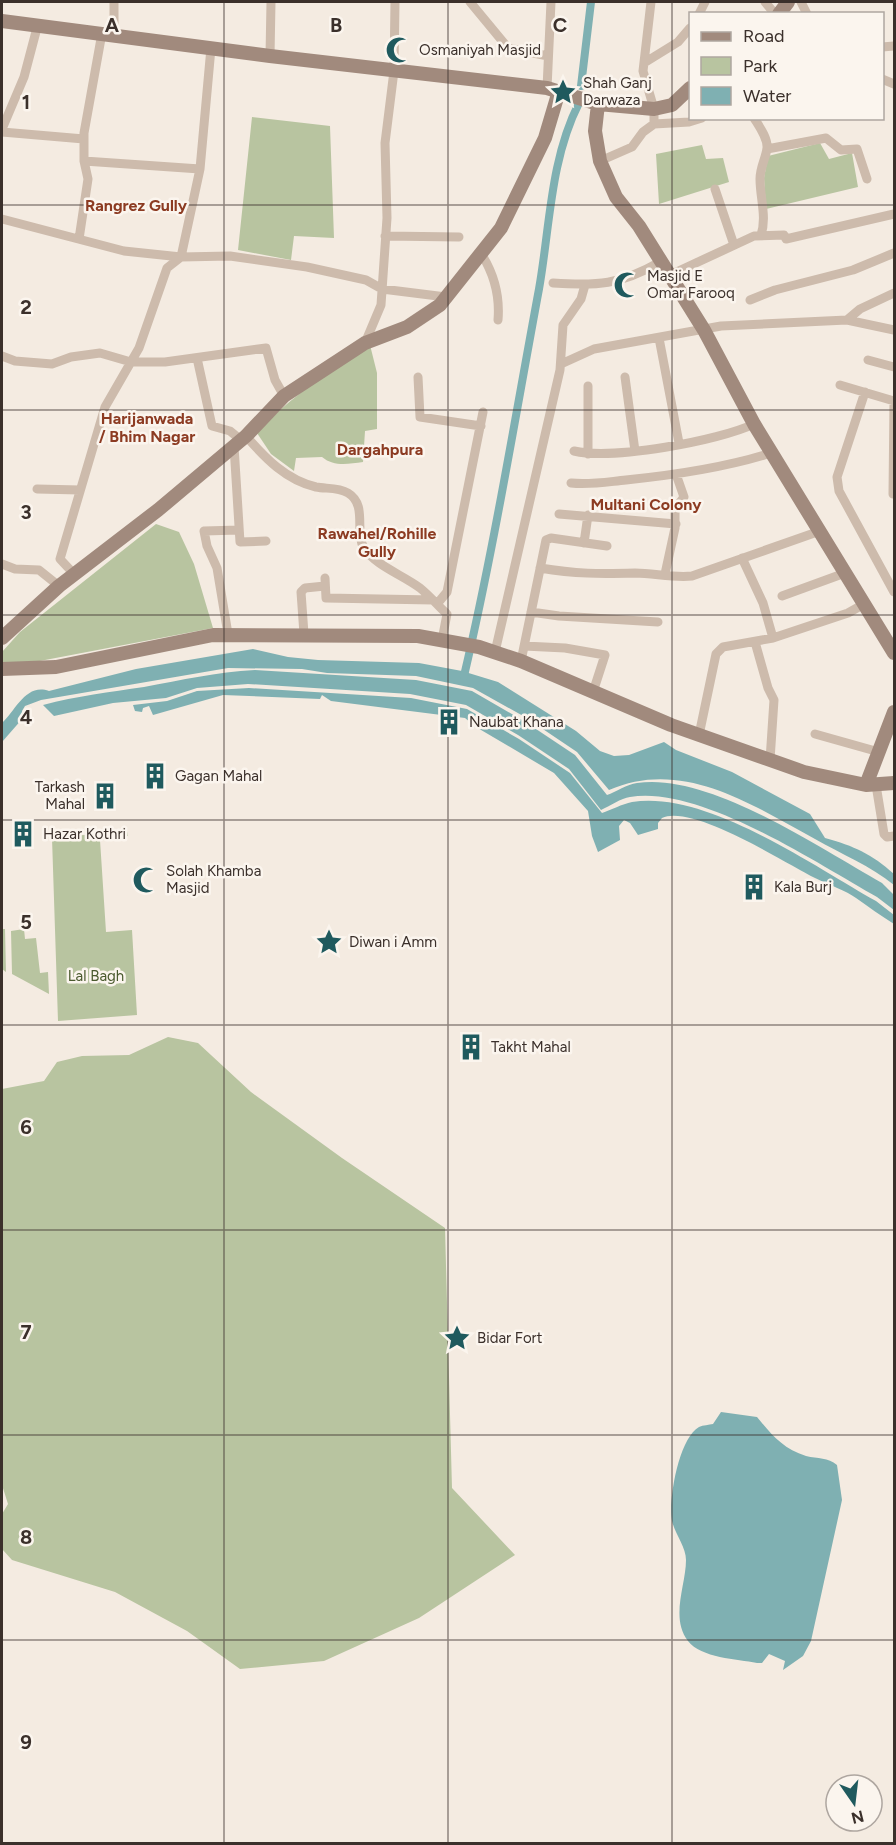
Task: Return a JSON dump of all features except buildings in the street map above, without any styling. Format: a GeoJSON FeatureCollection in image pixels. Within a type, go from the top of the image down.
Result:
{"type":"FeatureCollection","features":[{"type":"Feature","properties":{"kind":"street"},"geometry":{"type":"LineString","coordinates":[[79,239],[88,179],[84,161],[84,139],[89,95],[108,34],[114,2]]}},
{"type":"Feature","properties":{"kind":"street"},"geometry":{"type":"LineString","coordinates":[[270,56],[271,2]]}},
{"type":"Feature","properties":{"kind":"street"},"geometry":{"type":"LineString","coordinates":[[365,343],[381,306],[386,236],[385,143],[394,71],[396,2]]}},
{"type":"Feature","properties":{"kind":"street"},"geometry":{"type":"LineString","coordinates":[[470,2],[508,48],[549,56]]}},
{"type":"Feature","properties":{"kind":"street"},"geometry":{"type":"LineString","coordinates":[[2,638],[59,586],[158,510],[240,441],[284,396],[365,343],[407,327],[440,305],[482,255],[501,228],[545,138],[553,90],[549,56],[551,2]]}},
{"type":"Feature","properties":{"kind":"street"},"geometry":{"type":"LineString","coordinates":[[651,2],[642,71],[654,110],[654,124]]}},
{"type":"Feature","properties":{"kind":"street"},"geometry":{"type":"LineString","coordinates":[[2,21],[553,90],[598,104],[654,110],[672,105],[689,89]]}},
{"type":"Feature","properties":{"kind":"street"},"geometry":{"type":"LineString","coordinates":[[38,24],[24,77],[2,131],[84,139]]}},
{"type":"Feature","properties":{"kind":"street"},"geometry":{"type":"LineString","coordinates":[[644,63],[678,42],[689,29]]}},
{"type":"Feature","properties":{"kind":"street"},"geometry":{"type":"LineString","coordinates":[[74,574],[60,559],[105,407],[139,348],[167,268],[182,257],[200,169],[211,48]]}},
{"type":"Feature","properties":{"kind":"street"},"geometry":{"type":"LineString","coordinates":[[598,104],[596,131],[600,161],[616,197],[639,226],[704,330],[771,453],[894,653]]}},
{"type":"Feature","properties":{"kind":"street"},"geometry":{"type":"LineString","coordinates":[[600,161],[632,147],[643,132],[654,124],[696,120]]}},
{"type":"Feature","properties":{"kind":"street"},"geometry":{"type":"LineString","coordinates":[[758,120],[767,149],[762,159],[760,178],[764,226],[761,235]]}},
{"type":"Feature","properties":{"kind":"street"},"geometry":{"type":"LineString","coordinates":[[767,149],[826,138],[841,150],[857,148],[867,179]]}},
{"type":"Feature","properties":{"kind":"street"},"geometry":{"type":"LineString","coordinates":[[84,161],[200,169]]}},
{"type":"Feature","properties":{"kind":"street"},"geometry":{"type":"LineString","coordinates":[[715,189],[734,245]]}},
{"type":"Feature","properties":{"kind":"street"},"geometry":{"type":"LineString","coordinates":[[670,275],[761,235],[768,237],[784,235],[786,239],[894,214]]}},
{"type":"Feature","properties":{"kind":"street"},"geometry":{"type":"LineString","coordinates":[[2,219],[124,251],[182,257],[230,256],[307,267],[366,280],[382,289],[446,297]]}},
{"type":"Feature","properties":{"kind":"street"},"geometry":{"type":"LineString","coordinates":[[386,236],[459,237]]}},
{"type":"Feature","properties":{"kind":"street"},"geometry":{"type":"LineString","coordinates":[[750,300],[775,290],[853,270],[894,253]]}},
{"type":"Feature","properties":{"kind":"street"},"geometry":{"type":"LineString","coordinates":[[482,255],[490,268],[500,299],[498,320]]}},
{"type":"Feature","properties":{"kind":"street"},"geometry":{"type":"LineString","coordinates":[[553,283],[585,285],[612,282],[643,272],[660,262]]}},
{"type":"Feature","properties":{"kind":"street"},"geometry":{"type":"LineString","coordinates":[[495,652],[561,364],[563,325],[581,299],[585,285]]}},
{"type":"Feature","properties":{"kind":"street"},"geometry":{"type":"LineString","coordinates":[[847,320],[860,309],[894,293]]}},
{"type":"Feature","properties":{"kind":"street"},"geometry":{"type":"LineString","coordinates":[[561,364],[594,349],[659,338],[688,330],[704,330],[721,326],[847,320],[894,330]]}},
{"type":"Feature","properties":{"kind":"street"},"geometry":{"type":"LineString","coordinates":[[659,338],[679,443]]}},
{"type":"Feature","properties":{"kind":"street"},"geometry":{"type":"LineString","coordinates":[[2,356],[15,361],[52,364],[71,357],[100,353],[131,362],[197,358],[267,348],[275,380],[284,396]]}},
{"type":"Feature","properties":{"kind":"street"},"geometry":{"type":"LineString","coordinates":[[197,358],[212,426],[230,431],[240,441],[292,478],[315,487],[349,493],[356,501],[362,522],[362,544],[370,556],[420,589],[447,614],[445,641]]}},
{"type":"Feature","properties":{"kind":"street"},"geometry":{"type":"LineString","coordinates":[[868,360],[894,367]]}},
{"type":"Feature","properties":{"kind":"street"},"geometry":{"type":"LineString","coordinates":[[418,377],[420,417],[481,426]]}},
{"type":"Feature","properties":{"kind":"street"},"geometry":{"type":"LineString","coordinates":[[625,377],[635,451]]}},
{"type":"Feature","properties":{"kind":"street"},"geometry":{"type":"LineString","coordinates":[[840,385],[894,401],[893,494]]}},
{"type":"Feature","properties":{"kind":"street"},"geometry":{"type":"LineString","coordinates":[[588,386],[588,454]]}},
{"type":"Feature","properties":{"kind":"street"},"geometry":{"type":"LineString","coordinates":[[865,392],[837,477],[839,491],[894,592]]}},
{"type":"Feature","properties":{"kind":"street"},"geometry":{"type":"LineString","coordinates":[[304,634],[301,592],[305,588],[325,582],[326,598],[435,602],[447,592],[483,412]]}},
{"type":"Feature","properties":{"kind":"street"},"geometry":{"type":"LineString","coordinates":[[574,451],[588,454],[635,451],[733,433],[754,424]]}},
{"type":"Feature","properties":{"kind":"street"},"geometry":{"type":"LineString","coordinates":[[240,441],[240,542],[266,541]]}},
{"type":"Feature","properties":{"kind":"street"},"geometry":{"type":"LineString","coordinates":[[571,483],[597,485],[676,474],[745,461],[771,453]]}},
{"type":"Feature","properties":{"kind":"street"},"geometry":{"type":"LineString","coordinates":[[665,574],[676,524],[675,509],[684,497],[676,474]]}},
{"type":"Feature","properties":{"kind":"street"},"geometry":{"type":"LineString","coordinates":[[37,489],[80,490]]}},
{"type":"Feature","properties":{"kind":"street"},"geometry":{"type":"LineString","coordinates":[[559,514],[676,524]]}},
{"type":"Feature","properties":{"kind":"street"},"geometry":{"type":"LineString","coordinates":[[584,543],[588,515]]}},
{"type":"Feature","properties":{"kind":"street"},"geometry":{"type":"LineString","coordinates":[[228,634],[217,568],[207,546],[204,531],[239,530]]}},
{"type":"Feature","properties":{"kind":"street"},"geometry":{"type":"LineString","coordinates":[[540,568],[579,575],[665,574],[675,578],[692,576],[820,531]]}},
{"type":"Feature","properties":{"kind":"street"},"geometry":{"type":"LineString","coordinates":[[520,661],[546,540],[607,546]]}},
{"type":"Feature","properties":{"kind":"street"},"geometry":{"type":"LineString","coordinates":[[742,558],[763,603],[773,638]]}},
{"type":"Feature","properties":{"kind":"street"},"geometry":{"type":"LineString","coordinates":[[2,564],[15,569],[39,570],[59,586]]}},
{"type":"Feature","properties":{"kind":"street"},"geometry":{"type":"LineString","coordinates":[[782,596],[845,573]]}},
{"type":"Feature","properties":{"kind":"street"},"geometry":{"type":"LineString","coordinates":[[699,735],[716,654],[730,645],[773,638],[848,613],[864,604]]}},
{"type":"Feature","properties":{"kind":"street"},"geometry":{"type":"LineString","coordinates":[[531,612],[658,622]]}},
{"type":"Feature","properties":{"kind":"street"},"geometry":{"type":"LineString","coordinates":[[2,669],[56,667],[213,635],[418,636],[495,652],[699,735],[804,772],[871,785],[894,783]]}},
{"type":"Feature","properties":{"kind":"street"},"geometry":{"type":"LineString","coordinates":[[755,642],[768,688],[774,700],[770,760]]}},
{"type":"Feature","properties":{"kind":"street"},"geometry":{"type":"LineString","coordinates":[[524,646],[565,648],[605,655],[593,692]]}},
{"type":"Feature","properties":{"kind":"street"},"geometry":{"type":"LineString","coordinates":[[894,712],[890,733],[879,752],[871,785],[884,834],[887,837],[894,836]]}},
{"type":"Feature","properties":{"kind":"street"},"geometry":{"type":"LineString","coordinates":[[815,734],[879,752]]}},
{"type":"Feature","properties":{"kind":"green space"},"geometry":{"type":"Polygon","coordinates":[[[252,117],[330,126],[334,238],[294,236],[291,260],[238,250],[252,117]]]}},
{"type":"Feature","properties":{"kind":"green space"},"geometry":{"type":"Polygon","coordinates":[[[820,143],[829,159],[852,153],[858,187],[766,209],[764,178],[768,156],[820,143]]]}},
{"type":"Feature","properties":{"kind":"green space"},"geometry":{"type":"Polygon","coordinates":[[[702,145],[706,159],[723,158],[729,182],[659,204],[656,154],[702,145]]]}},
{"type":"Feature","properties":{"kind":"green space"},"geometry":{"type":"Polygon","coordinates":[[[370,345],[377,373],[377,429],[365,431],[363,462],[341,464],[322,457],[296,458],[294,471],[271,454],[257,433],[296,396],[370,345]]]}},
{"type":"Feature","properties":{"kind":"green space"},"geometry":{"type":"Polygon","coordinates":[[[156,524],[179,532],[194,564],[213,628],[24,664],[2,663],[2,652],[20,632],[156,524]]]}},
{"type":"Feature","properties":{"kind":"green space","name":"Lal Bagh"},"geometry":{"type":"Polygon","coordinates":[[[127,831],[128,836],[100,840],[106,932],[132,930],[137,1015],[58,1021],[52,838],[127,831]]]}},
{"type":"Feature","properties":{"kind":"green space"},"geometry":{"type":"Polygon","coordinates":[[[2,929],[5,929],[6,972],[2,969],[2,929]]]}},
{"type":"Feature","properties":{"kind":"green space"},"geometry":{"type":"Polygon","coordinates":[[[24,929],[25,939],[36,938],[40,973],[48,972],[49,994],[12,974],[11,931],[24,929]]]}},
{"type":"Feature","properties":{"kind":"green space"},"geometry":{"type":"Polygon","coordinates":[[[168,1037],[198,1043],[251,1092],[342,1158],[445,1228],[452,1488],[515,1555],[419,1618],[324,1661],[240,1669],[187,1631],[115,1592],[12,1560],[2,1549],[2,1514],[8,1504],[2,1485],[2,1089],[44,1081],[57,1062],[82,1056],[129,1055],[168,1037]]]}},
{"type":"Feature","properties":{"kind":"water"},"geometry":{"type":"Polygon","coordinates":[[[253,649],[288,657],[419,663],[462,671],[498,682],[576,731],[600,751],[614,756],[629,755],[664,742],[676,750],[732,772],[810,814],[825,838],[845,844],[878,861],[894,874],[894,885],[866,866],[766,812],[715,789],[689,782],[663,779],[636,781],[609,790],[577,752],[525,717],[473,688],[416,676],[327,673],[302,669],[228,668],[41,700],[25,706],[22,711],[23,718],[2,742],[2,723],[22,699],[34,691],[49,691],[136,669],[253,649]]]}},
{"type":"Feature","properties":{"kind":"water"},"geometry":{"type":"Polygon","coordinates":[[[255,670],[416,680],[472,691],[524,721],[575,755],[607,795],[637,783],[666,783],[697,789],[730,801],[796,833],[882,883],[894,895],[894,910],[877,897],[790,847],[723,814],[658,796],[630,797],[601,810],[569,769],[518,735],[466,705],[410,694],[248,684],[197,688],[166,698],[113,703],[54,716],[43,705],[199,677],[255,670]]]}},
{"type":"Feature","properties":{"kind":"water"},"geometry":{"type":"Polygon","coordinates":[[[249,688],[411,698],[467,709],[519,739],[570,773],[602,813],[632,802],[661,801],[692,807],[725,819],[790,851],[876,901],[894,915],[894,924],[847,893],[739,837],[695,819],[676,816],[662,818],[658,823],[658,829],[638,835],[630,823],[624,820],[619,826],[620,840],[598,852],[592,836],[588,811],[554,773],[476,727],[465,718],[331,701],[322,695],[320,699],[223,695],[153,715],[149,706],[143,708],[142,712],[135,711],[133,705],[167,701],[197,691],[249,688]]]}},
{"type":"Feature","properties":{"kind":"water"},"geometry":{"type":"Polygon","coordinates":[[[721,1412],[757,1417],[784,1445],[798,1453],[837,1465],[842,1500],[811,1641],[803,1656],[783,1670],[785,1661],[769,1654],[762,1663],[757,1663],[720,1657],[701,1651],[688,1641],[680,1622],[680,1601],[686,1560],[672,1521],[676,1470],[692,1433],[699,1427],[713,1424],[721,1412]]]}},
{"type":"Feature","properties":{"kind":"waterway"},"geometry":{"type":"LineString","coordinates":[[581,86],[591,2]]}},
{"type":"Feature","properties":{"kind":"waterway"},"geometry":{"type":"LineString","coordinates":[[464,676],[513,434],[539,289],[556,171],[569,125],[579,103]]}},
{"type":"Feature","properties":{"kind":"place","name":"Osmaniyah Masjid"},"geometry":{"type":"Point","coordinates":[399,50]}},
{"type":"Feature","properties":{"kind":"place","name":"Shah Ganj Darwaza"},"geometry":{"type":"Point","coordinates":[563,92]}},
{"type":"Feature","properties":{"kind":"place","name":"Masjid E Omar Farooq"},"geometry":{"type":"Point","coordinates":[627,285]}},
{"type":"Feature","properties":{"kind":"place","name":"Naubat Khana"},"geometry":{"type":"Point","coordinates":[449,722]}},
{"type":"Feature","properties":{"kind":"place","name":"Gagan Mahal"},"geometry":{"type":"Point","coordinates":[155,776]}},
{"type":"Feature","properties":{"kind":"place","name":"Tarkash Mahal"},"geometry":{"type":"Point","coordinates":[105,796]}},
{"type":"Feature","properties":{"kind":"place","name":"Hazar Kothri"},"geometry":{"type":"Point","coordinates":[23,834]}},
{"type":"Feature","properties":{"kind":"place","name":"Solah Khamba Masjid"},"geometry":{"type":"Point","coordinates":[146,880]}},
{"type":"Feature","properties":{"kind":"place","name":"Kala Burj"},"geometry":{"type":"Point","coordinates":[754,887]}},
{"type":"Feature","properties":{"kind":"place","name":"Diwan i Amm"},"geometry":{"type":"Point","coordinates":[329,942]}},
{"type":"Feature","properties":{"kind":"place","name":"Takht Mahal"},"geometry":{"type":"Point","coordinates":[471,1047]}},
{"type":"Feature","properties":{"kind":"place","name":"Bidar Fort"},"geometry":{"type":"Point","coordinates":[457,1338]}},
{"type":"Feature","properties":{"kind":"district","name":"Rangrez Gully"},"geometry":{"type":"Point","coordinates":[136,205]}},
{"type":"Feature","properties":{"kind":"district","name":"Harijanwada / Bhim Nagar"},"geometry":{"type":"Point","coordinates":[147,427]}},
{"type":"Feature","properties":{"kind":"district","name":"Dargahpura"},"geometry":{"type":"Point","coordinates":[380,449]}},
{"type":"Feature","properties":{"kind":"district","name":"Multani Colony"},"geometry":{"type":"Point","coordinates":[646,504]}},
{"type":"Feature","properties":{"kind":"district","name":"Rawahel/Rohille Gully"},"geometry":{"type":"Point","coordinates":[377,542]}}]}
